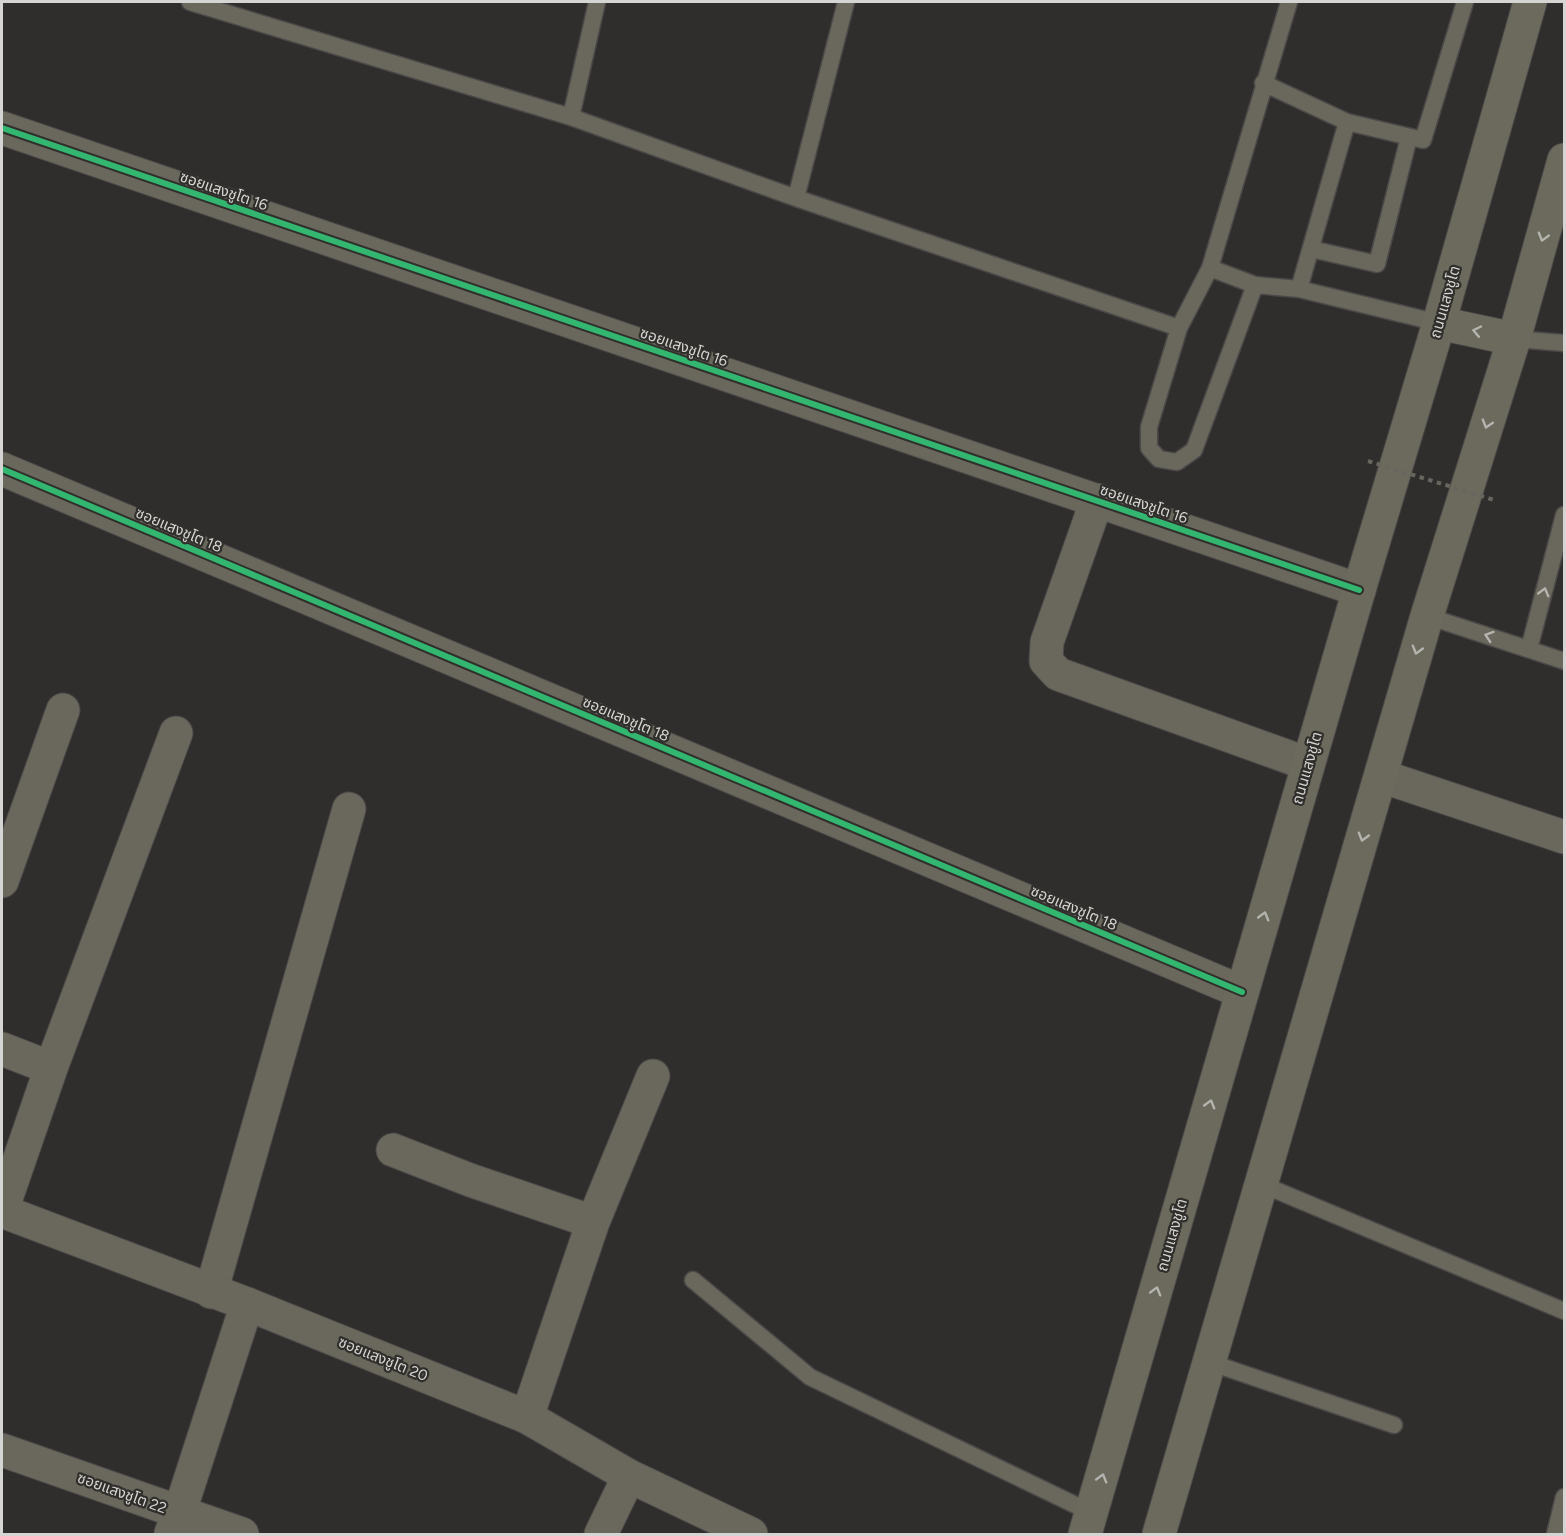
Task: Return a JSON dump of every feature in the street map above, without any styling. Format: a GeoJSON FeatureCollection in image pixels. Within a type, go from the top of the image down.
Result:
{"type":"FeatureCollection","features":[{"type":"Feature","properties":{"kind":"main road","name":"ถนนแสงชูโต"},"geometry":{"type":"LineString","coordinates":[[1089,1524],[1308,764],[1439,323],[1530,2]]}},
{"type":"Feature","properties":{"kind":"main road"},"geometry":{"type":"LineString","coordinates":[[1159,1534],[1427,616],[1559,204],[1564,160]]}},
{"type":"Feature","properties":{"kind":"main road"},"geometry":{"type":"LineString","coordinates":[[1439,323],[1514,339]]}},
{"type":"Feature","properties":{"kind":"street","name":"ซอยแสงชูโต 16"},"geometry":{"type":"LineString","coordinates":[[2,128],[1359,590]]}},
{"type":"Feature","properties":{"kind":"street","name":"ซอยแสงชูโต 18"},"geometry":{"type":"LineString","coordinates":[[2,469],[1242,992]]}},
{"type":"Feature","properties":{"kind":"street"},"geometry":{"type":"LineString","coordinates":[[1097,500],[1047,642],[1046,661],[1058,674],[1308,764]]}},
{"type":"Feature","properties":{"kind":"street"},"geometry":{"type":"LineString","coordinates":[[2,881],[63,710]]}},
{"type":"Feature","properties":{"kind":"street"},"geometry":{"type":"LineString","coordinates":[[2,1210],[51,1068],[176,733]]}},
{"type":"Feature","properties":{"kind":"street"},"geometry":{"type":"LineString","coordinates":[[1381,776],[1564,837]]}},
{"type":"Feature","properties":{"kind":"street"},"geometry":{"type":"LineString","coordinates":[[211,1292],[349,809]]}},
{"type":"Feature","properties":{"kind":"street"},"geometry":{"type":"LineString","coordinates":[[2,1049],[51,1068]]}},
{"type":"Feature","properties":{"kind":"street"},"geometry":{"type":"LineString","coordinates":[[527,1417],[593,1222],[653,1076]]}},
{"type":"Feature","properties":{"kind":"street"},"geometry":{"type":"LineString","coordinates":[[393,1150],[470,1180],[593,1222]]}},
{"type":"Feature","properties":{"kind":"street","name":"ซอยแสงชูโต 20"},"geometry":{"type":"LineString","coordinates":[[2,1210],[247,1304],[527,1417],[629,1476],[751,1534]]}},
{"type":"Feature","properties":{"kind":"street"},"geometry":{"type":"LineString","coordinates":[[175,1524],[247,1304]]}},
{"type":"Feature","properties":{"kind":"street","name":"ซอยแสงชูโต 22"},"geometry":{"type":"LineString","coordinates":[[2,1450],[175,1524],[242,1534]]}},
{"type":"Feature","properties":{"kind":"street"},"geometry":{"type":"LineString","coordinates":[[601,1534],[629,1476]]}},
{"type":"Feature","properties":{"kind":"lane"},"geometry":{"type":"LineString","coordinates":[[190,2],[571,117],[796,198],[1179,327]]}},
{"type":"Feature","properties":{"kind":"lane"},"geometry":{"type":"LineString","coordinates":[[571,117],[597,2]]}},
{"type":"Feature","properties":{"kind":"lane"},"geometry":{"type":"LineString","coordinates":[[796,198],[846,2]]}},
{"type":"Feature","properties":{"kind":"lane"},"geometry":{"type":"LineString","coordinates":[[1255,285],[1194,450],[1177,462],[1159,459],[1149,448],[1149,427],[1179,327],[1209,268],[1289,2]]}},
{"type":"Feature","properties":{"kind":"lane"},"geometry":{"type":"LineString","coordinates":[[1263,83],[1347,122],[1423,140],[1465,2]]}},
{"type":"Feature","properties":{"kind":"lane"},"geometry":{"type":"LineString","coordinates":[[1299,289],[1347,122]]}},
{"type":"Feature","properties":{"kind":"lane"},"geometry":{"type":"LineString","coordinates":[[1311,249],[1377,264],[1409,137]]}},
{"type":"Feature","properties":{"kind":"lane"},"geometry":{"type":"LineString","coordinates":[[1209,268],[1255,285],[1299,289],[1439,323]]}},
{"type":"Feature","properties":{"kind":"lane"},"geometry":{"type":"LineString","coordinates":[[1514,339],[1564,343]]}},
{"type":"Feature","properties":{"kind":"lane"},"geometry":{"type":"LineString","coordinates":[[1529,649],[1564,515]]}},
{"type":"Feature","properties":{"kind":"lane"},"geometry":{"type":"LineString","coordinates":[[1427,616],[1564,661]]}},
{"type":"Feature","properties":{"kind":"lane"},"geometry":{"type":"LineString","coordinates":[[1261,1184],[1564,1311]]}},
{"type":"Feature","properties":{"kind":"lane"},"geometry":{"type":"LineString","coordinates":[[693,1280],[810,1377],[1089,1524]]}},
{"type":"Feature","properties":{"kind":"lane"},"geometry":{"type":"LineString","coordinates":[[1209,1362],[1394,1425]]}},
{"type":"Feature","properties":{"kind":"lane"},"geometry":{"type":"LineString","coordinates":[[1555,1534],[1564,1504]]}},
{"type":"Feature","properties":{"kind":"path"},"geometry":{"type":"LineString","coordinates":[[1368,461],[1494,500]]}},
{"type":"Feature","properties":{"kind":"cycle path"},"geometry":{"type":"LineString","coordinates":[[2,128],[1359,590]]}},
{"type":"Feature","properties":{"kind":"cycle path"},"geometry":{"type":"LineString","coordinates":[[2,469],[1242,992]]}}]}
